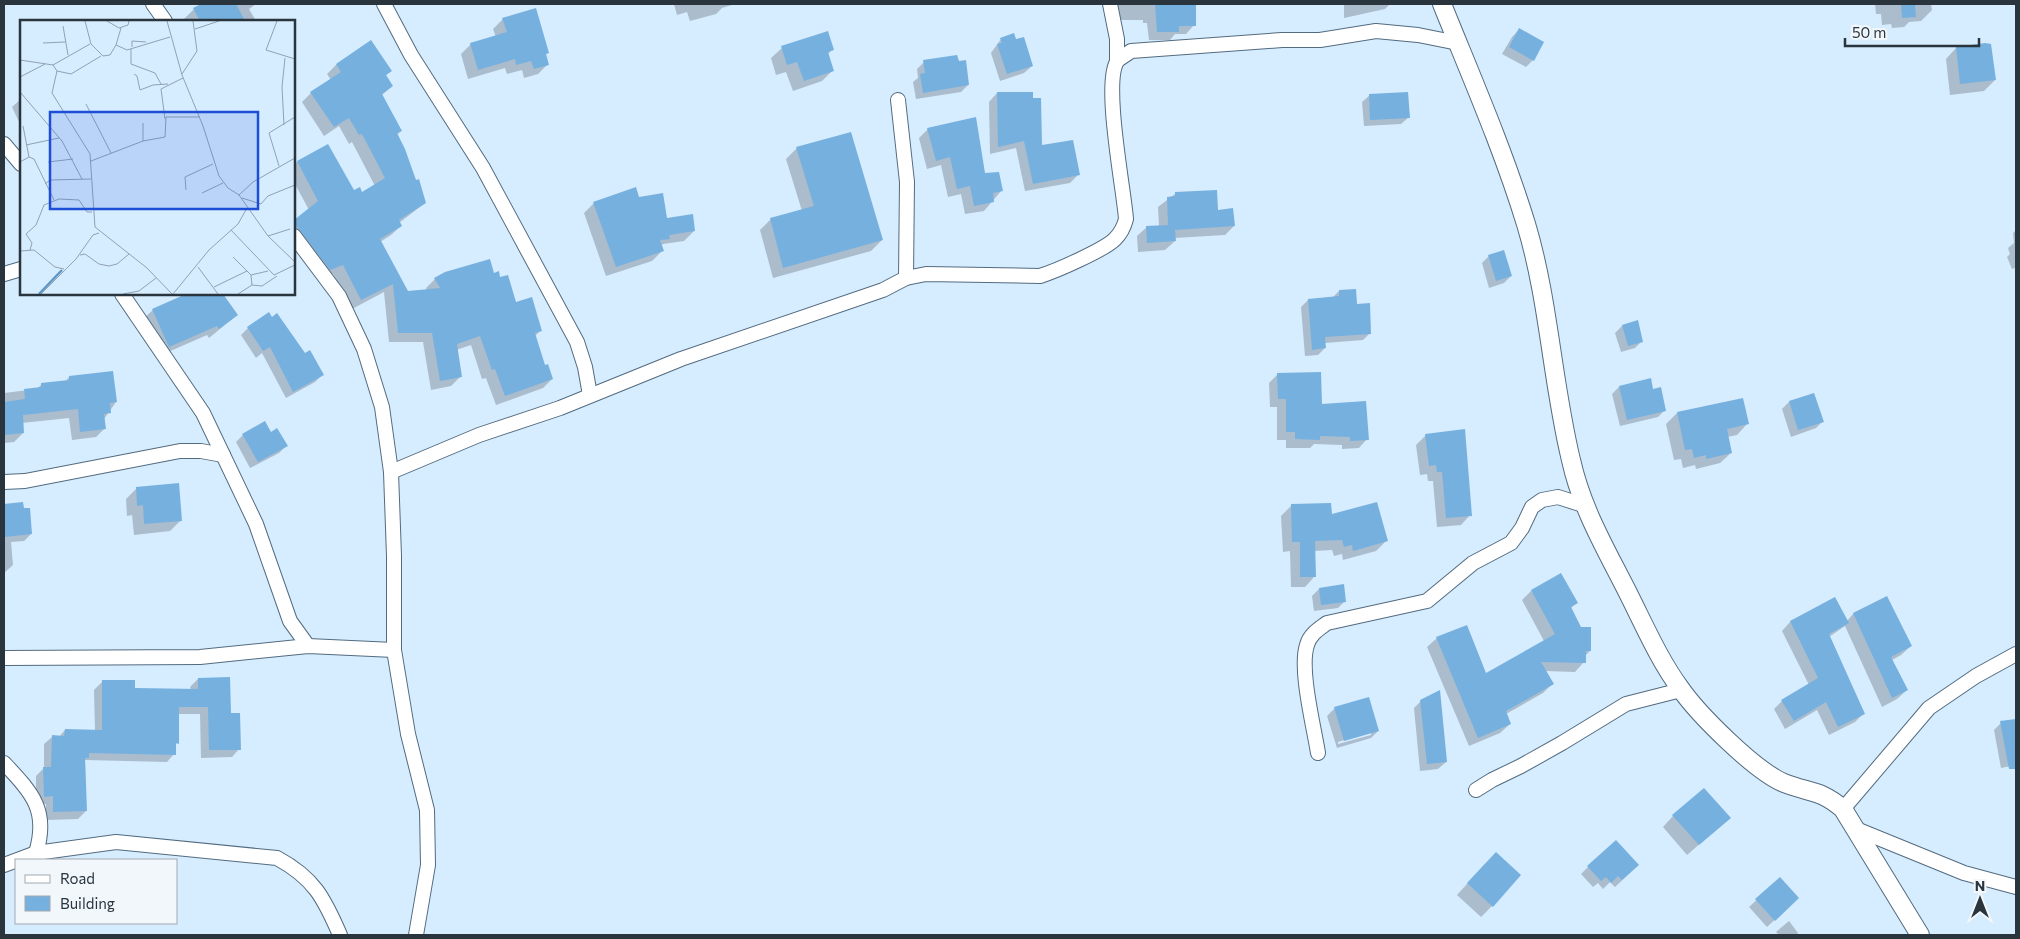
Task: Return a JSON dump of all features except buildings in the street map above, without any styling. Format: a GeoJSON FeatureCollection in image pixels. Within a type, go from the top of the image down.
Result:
{"type":"FeatureCollection","features":[{"type":"Feature","properties":{"kind":"street"},"geometry":{"type":"LineString","coordinates":[[153,4],[164,20]]}},
{"type":"Feature","properties":{"kind":"street"},"geometry":{"type":"LineString","coordinates":[[384,4],[411,55],[483,168],[577,342],[585,367],[590,395]]}},
{"type":"Feature","properties":{"kind":"street"},"geometry":{"type":"LineString","coordinates":[[391,472],[480,434],[560,408],[682,359],[883,290],[906,278],[926,274],[1040,276],[1058,271],[1114,241],[1123,229],[1126,218],[1124,190],[1116,145],[1114,74],[1117,61],[1117,39],[1110,4]]}},
{"type":"Feature","properties":{"kind":"street"},"geometry":{"type":"LineString","coordinates":[[1442,4],[1526,224],[1540,282],[1562,418],[1583,504],[1643,622],[1681,690],[1730,743],[1764,772],[1784,783],[1818,792],[1831,798],[1842,809],[1919,934]]}},
{"type":"Feature","properties":{"kind":"street"},"geometry":{"type":"LineString","coordinates":[[1117,61],[1131,51],[1282,40],[1320,40],[1376,31],[1418,35],[1458,43]]}},
{"type":"Feature","properties":{"kind":"street"},"geometry":{"type":"LineString","coordinates":[[898,100],[907,182],[906,278]]}},
{"type":"Feature","properties":{"kind":"street"},"geometry":{"type":"LineString","coordinates":[[4,144],[20,163]]}},
{"type":"Feature","properties":{"kind":"street"},"geometry":{"type":"LineString","coordinates":[[295,237],[339,296],[364,349],[382,407],[391,472],[394,556],[394,650],[408,734],[427,810],[428,865],[416,935]]}},
{"type":"Feature","properties":{"kind":"street"},"geometry":{"type":"LineString","coordinates":[[4,274],[20,269]]}},
{"type":"Feature","properties":{"kind":"street"},"geometry":{"type":"LineString","coordinates":[[123,295],[202,413],[256,524],[290,621],[308,646]]}},
{"type":"Feature","properties":{"kind":"street"},"geometry":{"type":"LineString","coordinates":[[4,482],[25,481],[180,451],[201,451],[222,455]]}},
{"type":"Feature","properties":{"kind":"street"},"geometry":{"type":"LineString","coordinates":[[1318,753],[1304,669],[1307,646],[1315,632],[1328,623],[1427,601],[1473,563],[1511,543],[1522,528],[1532,507],[1542,500],[1558,497],[1583,504]]}},
{"type":"Feature","properties":{"kind":"street"},"geometry":{"type":"LineString","coordinates":[[4,658],[200,657],[308,646],[394,650]]}},
{"type":"Feature","properties":{"kind":"street"},"geometry":{"type":"LineString","coordinates":[[1842,809],[1929,708],[1976,676],[2016,654]]}},
{"type":"Feature","properties":{"kind":"street"},"geometry":{"type":"LineString","coordinates":[[1476,790],[1522,766],[1626,704],[1681,690]]}},
{"type":"Feature","properties":{"kind":"street"},"geometry":{"type":"LineString","coordinates":[[4,763],[28,791],[37,805],[42,821],[41,837],[36,853]]}},
{"type":"Feature","properties":{"kind":"street"},"geometry":{"type":"LineString","coordinates":[[1856,829],[1964,873],[2016,887]]}},
{"type":"Feature","properties":{"kind":"street"},"geometry":{"type":"LineString","coordinates":[[20,859],[36,853],[116,842],[169,845],[278,858],[300,871],[325,901],[340,935]]}}]}
